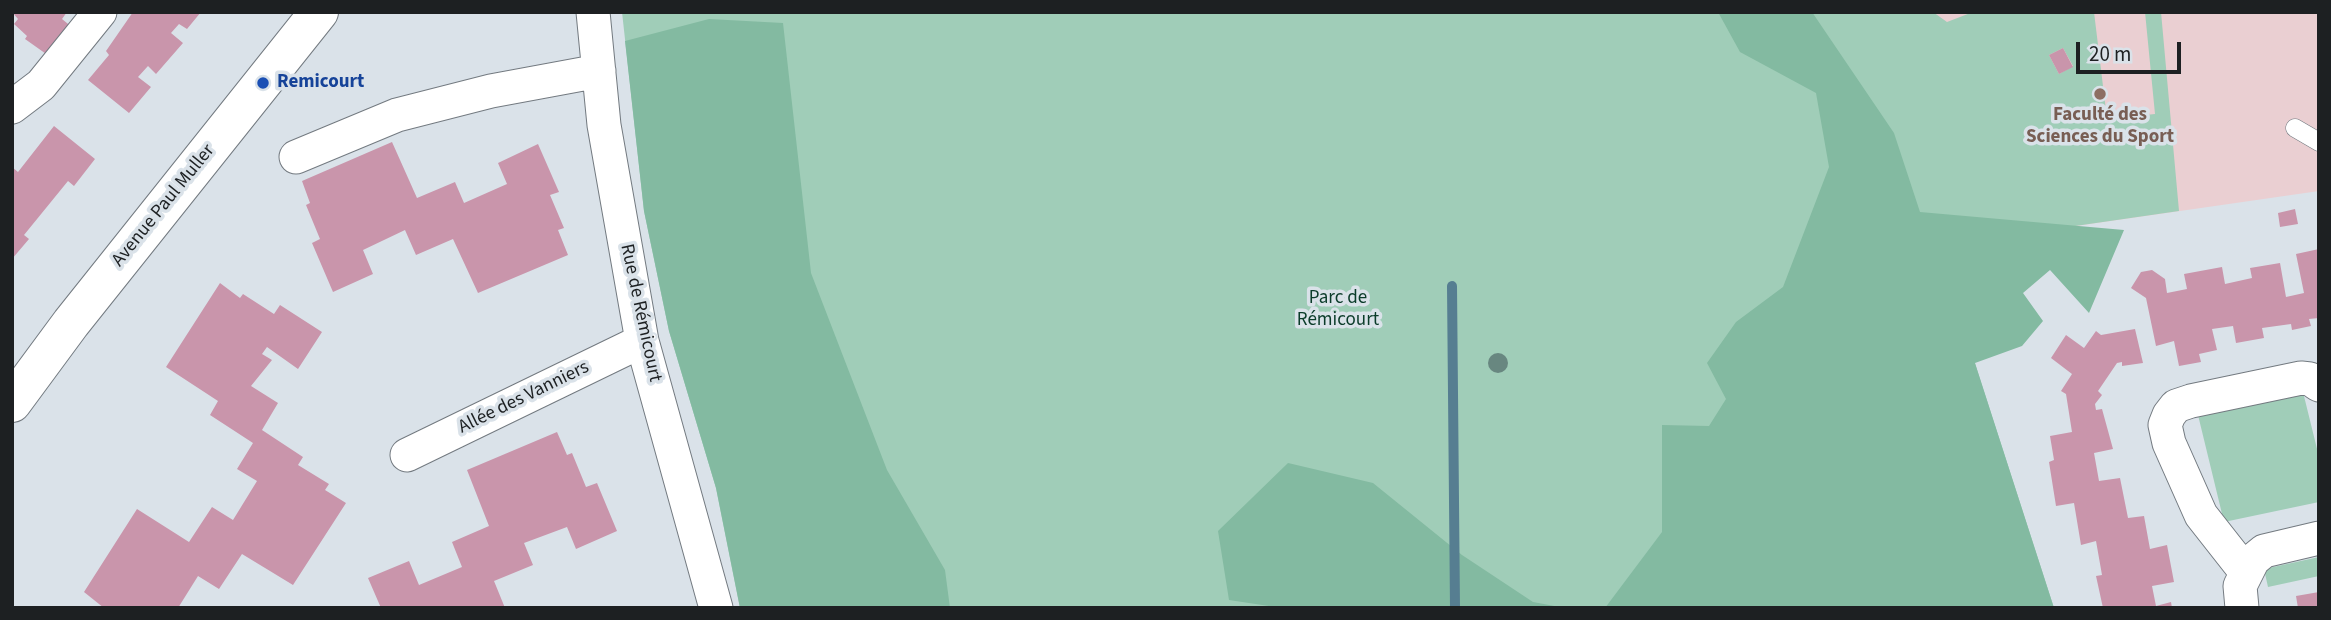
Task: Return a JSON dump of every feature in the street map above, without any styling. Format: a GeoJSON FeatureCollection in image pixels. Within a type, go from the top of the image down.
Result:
{"type":"FeatureCollection","features":[{"type":"Feature","properties":{"kind":"main road","name":"Avenue Paul Muller"},"geometry":{"type":"LineString","coordinates":[[12,403],[71,323],[319,12]]}},
{"type":"Feature","properties":{"kind":"street"},"geometry":{"type":"LineString","coordinates":[[12,107],[41,85],[100,12]]}},
{"type":"Feature","properties":{"kind":"street","name":"Rue de Rémicourt"},"geometry":{"type":"LineString","coordinates":[[593,12],[604,124],[642,341],[709,606]]}},
{"type":"Feature","properties":{"kind":"street"},"geometry":{"type":"LineString","coordinates":[[296,157],[409,111],[491,91],[599,71]]}},
{"type":"Feature","properties":{"kind":"street","name":"Allée des Vanniers"},"geometry":{"type":"LineString","coordinates":[[407,455],[642,341]]}},
{"type":"Feature","properties":{"kind":"street"},"geometry":{"type":"LineString","coordinates":[[2245,571],[2201,515],[2169,443],[2165,425],[2168,415],[2176,406],[2190,401],[2301,378],[2310,379],[2319,385]]}},
{"type":"Feature","properties":{"kind":"street"},"geometry":{"type":"LineString","coordinates":[[2242,608],[2239,586],[2245,571],[2264,551],[2319,538]]}},
{"type":"Feature","properties":{"kind":"lane"},"geometry":{"type":"LineString","coordinates":[[2295,128],[2319,142]]}},
{"type":"Feature","properties":{"kind":"shaded area","name":"Faculté des Sciences du Sport"},"geometry":{"type":"Polygon","coordinates":[[[1837,12],[2319,12],[2319,191],[1937,246],[1837,12]]]}},
{"type":"Feature","properties":{"kind":"green space","name":"Parc de Rémicourt"},"geometry":{"type":"Polygon","coordinates":[[[622,12],[1933,12],[1947,22],[1973,12],[2094,12],[2107,119],[2155,114],[2145,12],[2161,12],[2179,211],[1937,246],[2054,608],[740,608],[716,488],[669,331],[644,211],[622,12]],[[2063,48],[2049,55],[2059,74],[2073,66],[2063,48]]]}},
{"type":"Feature","properties":{"kind":"green space"},"geometry":{"type":"Polygon","coordinates":[[[1718,12],[1812,12],[1894,133],[1920,212],[2124,230],[2089,313],[2050,270],[2023,293],[2043,321],[2022,346],[1975,363],[2054,608],[1605,608],[1662,532],[1662,425],[1709,426],[1726,399],[1707,363],[1736,322],[1783,287],[1829,167],[1816,93],[1740,52],[1718,12]]]}},
{"type":"Feature","properties":{"kind":"green space"},"geometry":{"type":"Polygon","coordinates":[[[709,19],[783,23],[811,273],[887,470],[945,570],[950,608],[740,608],[716,488],[669,331],[644,211],[625,41],[709,19]]]}},
{"type":"Feature","properties":{"kind":"green space"},"geometry":{"type":"Polygon","coordinates":[[[2303,392],[2319,457],[2319,502],[2224,522],[2198,415],[2303,392]]]}},
{"type":"Feature","properties":{"kind":"green space"},"geometry":{"type":"Polygon","coordinates":[[[1288,463],[1373,483],[1462,555],[1533,602],[1565,608],[1282,608],[1229,600],[1218,531],[1288,463]]]}},
{"type":"Feature","properties":{"kind":"green space"},"geometry":{"type":"Polygon","coordinates":[[[2319,557],[2319,576],[2268,587],[2264,569],[2319,557]]]}},
{"type":"Feature","properties":{"kind":"building"},"geometry":{"type":"Polygon","coordinates":[[[12,12],[67,12],[62,19],[73,28],[49,56],[25,39],[27,36],[14,24],[18,19],[12,12]]]}},
{"type":"Feature","properties":{"kind":"building"},"geometry":{"type":"Polygon","coordinates":[[[133,12],[201,12],[187,29],[179,24],[171,33],[183,43],[156,74],[148,66],[138,77],[151,87],[129,113],[88,80],[109,55],[106,51],[133,12]]]}},
{"type":"Feature","properties":{"kind":"building"},"geometry":{"type":"Polygon","coordinates":[[[2063,48],[2073,67],[2059,74],[2049,55],[2063,48]]]}},
{"type":"Feature","properties":{"kind":"building"},"geometry":{"type":"Polygon","coordinates":[[[54,126],[95,159],[74,186],[68,181],[24,235],[29,239],[12,259],[12,167],[18,172],[54,126]]]}},
{"type":"Feature","properties":{"kind":"building"},"geometry":{"type":"Polygon","coordinates":[[[392,142],[417,198],[455,182],[464,203],[507,184],[498,163],[538,144],[559,192],[550,195],[564,228],[558,230],[568,255],[478,293],[453,239],[416,255],[405,230],[363,250],[373,274],[333,292],[312,243],[320,239],[306,205],[310,203],[302,181],[392,142]]]}},
{"type":"Feature","properties":{"kind":"building"},"geometry":{"type":"Polygon","coordinates":[[[2295,209],[2298,224],[2280,227],[2278,213],[2295,209]]]}},
{"type":"Feature","properties":{"kind":"building"},"geometry":{"type":"Polygon","coordinates":[[[2319,249],[2319,318],[2309,319],[2311,326],[2292,330],[2291,324],[2262,328],[2264,338],[2236,343],[2233,326],[2212,329],[2217,350],[2199,354],[2201,362],[2179,366],[2174,341],[2156,346],[2146,298],[2131,288],[2141,272],[2152,270],[2165,279],[2167,293],[2187,289],[2184,274],[2222,267],[2225,284],[2252,278],[2250,268],[2280,263],[2286,297],[2304,293],[2296,254],[2319,249]]]}},
{"type":"Feature","properties":{"kind":"building"},"geometry":{"type":"Polygon","coordinates":[[[220,283],[240,298],[243,294],[274,314],[280,305],[322,332],[298,369],[267,347],[262,354],[272,360],[251,386],[278,403],[262,430],[303,457],[298,465],[329,484],[325,490],[346,503],[293,585],[242,554],[219,589],[198,576],[178,608],[104,608],[84,592],[137,509],[189,542],[212,507],[233,520],[257,481],[237,469],[253,443],[210,415],[218,401],[166,367],[220,283]]]}},
{"type":"Feature","properties":{"kind":"building"},"geometry":{"type":"Polygon","coordinates":[[[2135,329],[2143,363],[2122,366],[2122,362],[2117,363],[2098,391],[2102,395],[2095,404],[2096,410],[2102,409],[2113,449],[2094,453],[2099,481],[2120,478],[2128,518],[2144,516],[2150,549],[2167,545],[2174,582],[2152,586],[2156,606],[2171,602],[2172,608],[2103,608],[2096,576],[2102,575],[2096,541],[2081,545],[2074,503],[2056,506],[2049,462],[2054,460],[2050,436],[2072,432],[2066,394],[2061,391],[2072,374],[2051,358],[2066,335],[2084,348],[2096,331],[2101,335],[2135,329]]]}},
{"type":"Feature","properties":{"kind":"building"},"geometry":{"type":"Polygon","coordinates":[[[557,432],[567,455],[572,453],[586,487],[597,483],[617,531],[576,549],[567,527],[524,543],[533,565],[494,581],[505,608],[381,608],[368,578],[409,561],[419,585],[462,567],[452,542],[489,526],[467,470],[557,432]]]}},
{"type":"Feature","properties":{"kind":"building"},"geometry":{"type":"Polygon","coordinates":[[[2319,592],[2319,608],[2298,608],[2296,596],[2319,592]]]}},
{"type":"Feature","properties":{"kind":"waterway"},"geometry":{"type":"LineString","coordinates":[[1452,286],[1455,608]]}},
{"type":"Feature","properties":{"kind":"place","name":"Remicourt"},"geometry":{"type":"Point","coordinates":[263,83]}},
{"type":"Feature","properties":{"kind":"place","name":"Faculté des Sciences du Sport"},"geometry":{"type":"Point","coordinates":[2100,94]}}]}
